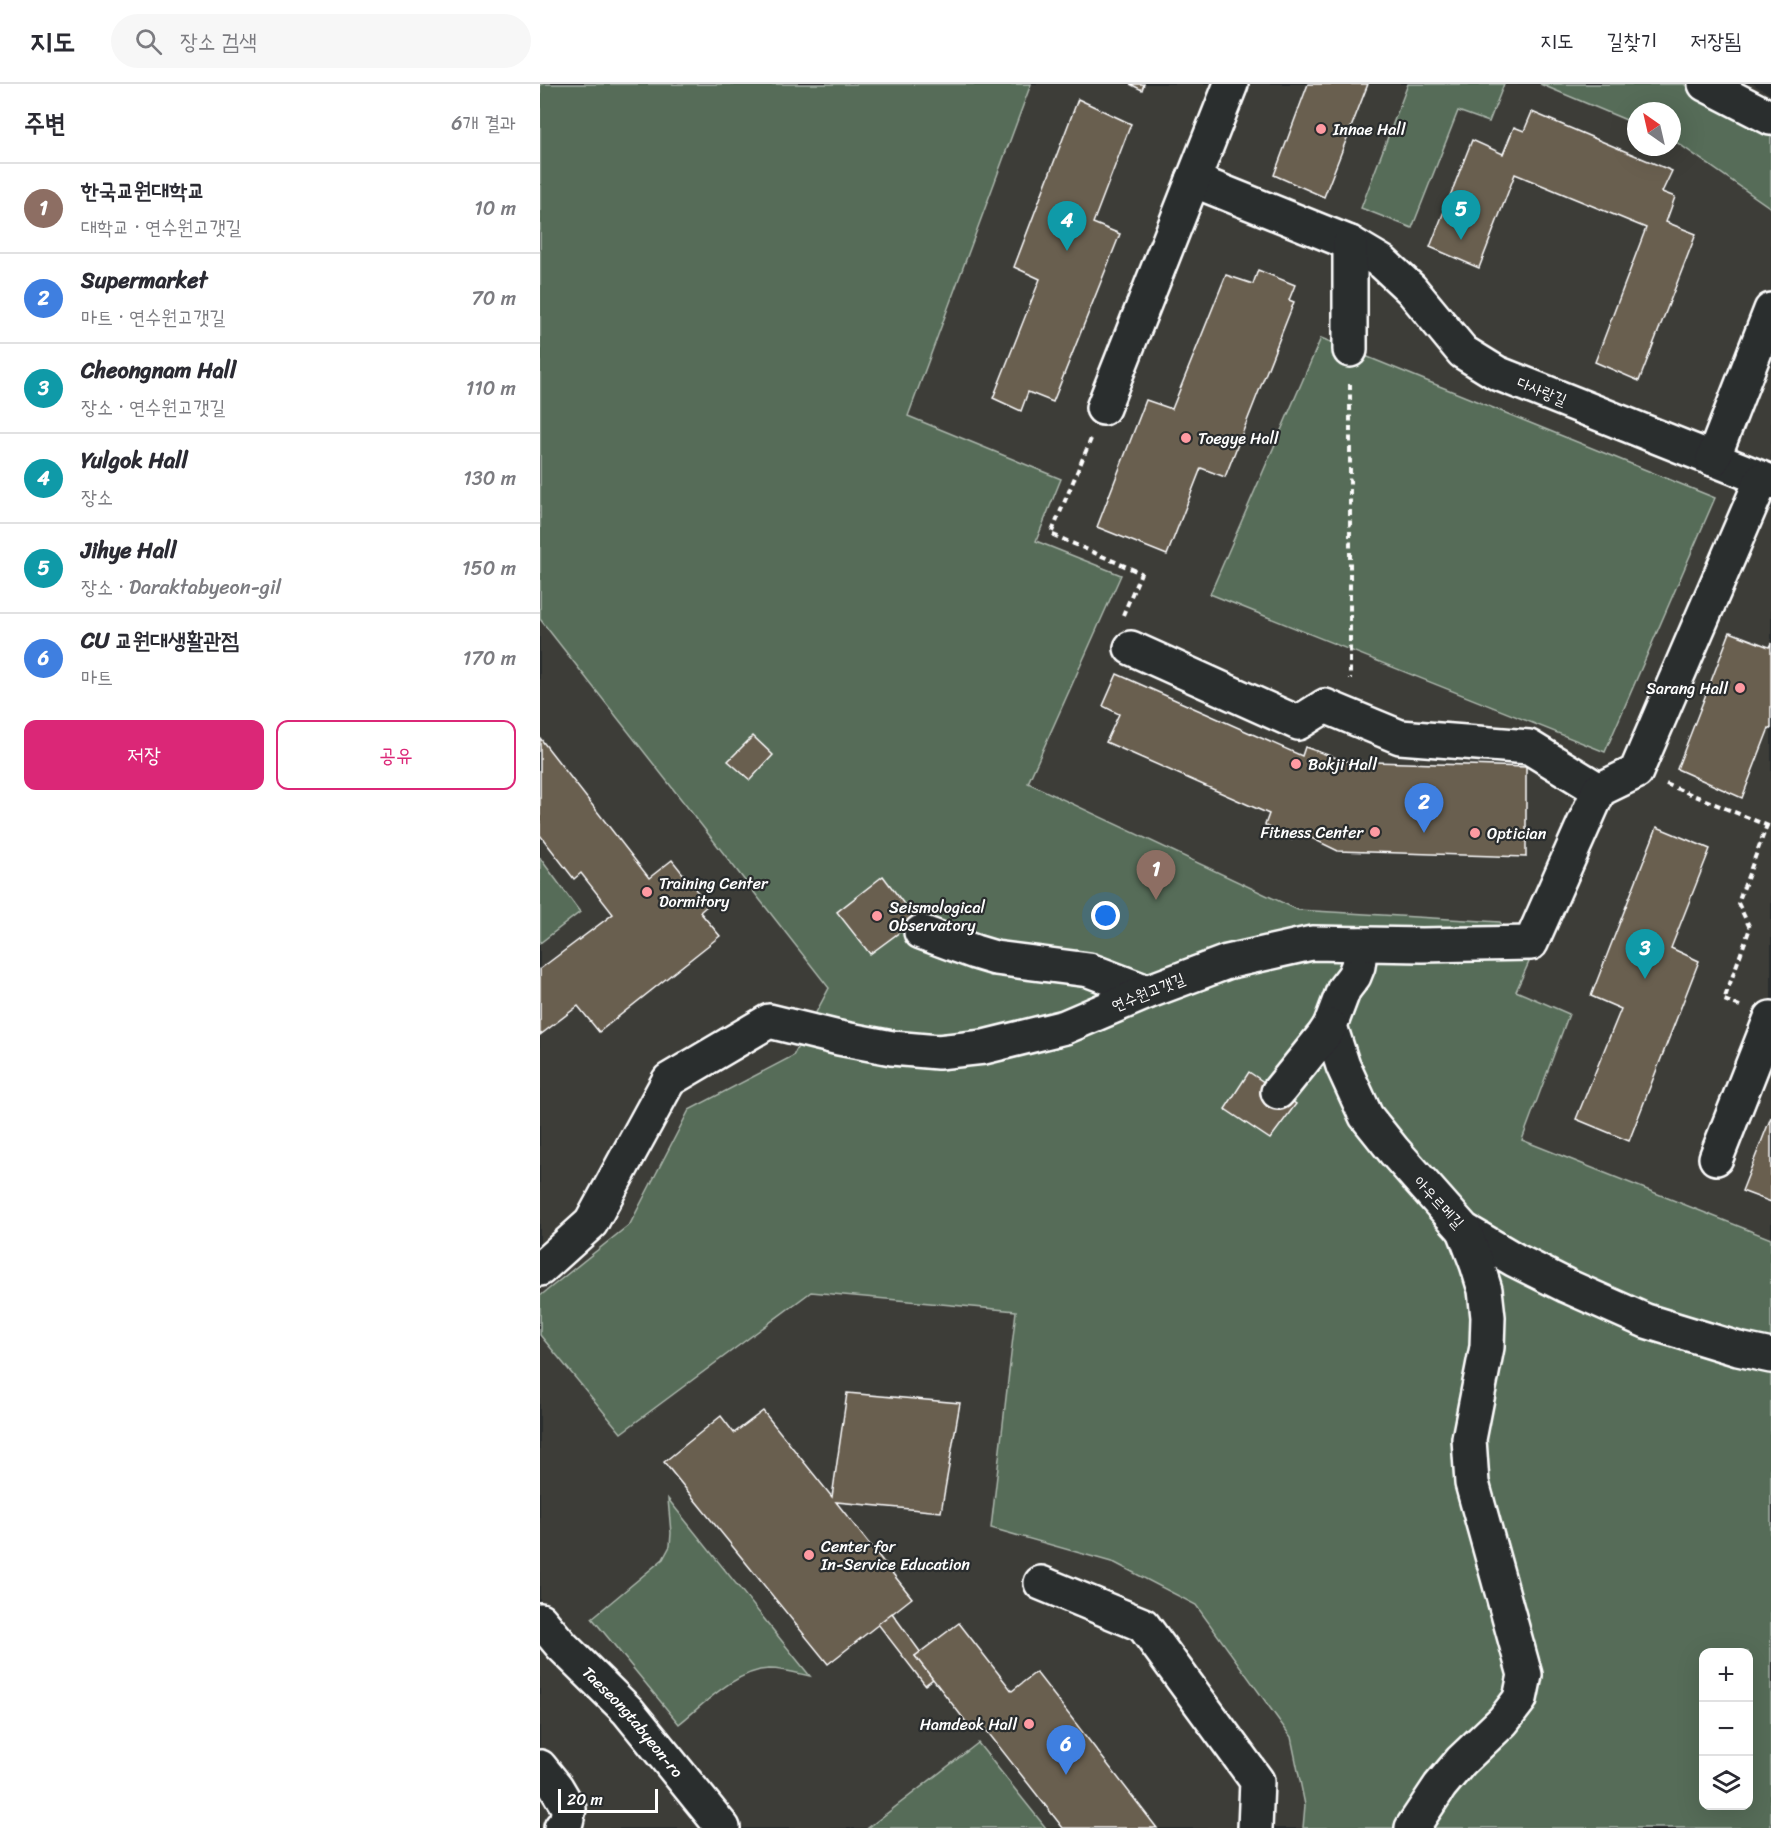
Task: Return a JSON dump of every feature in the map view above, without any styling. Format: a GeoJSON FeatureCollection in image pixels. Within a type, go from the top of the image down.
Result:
{"type":"FeatureCollection","features":[{"type":"Feature","properties":{"kind":"street"},"geometry":{"type":"LineString","coordinates":[[1104,408],[1231,84]]}},
{"type":"Feature","properties":{"kind":"street"},"geometry":{"type":"LineString","coordinates":[[1705,84],[1771,118]]}},
{"type":"Feature","properties":{"kind":"street","name":"다사랑길"},"geometry":{"type":"LineString","coordinates":[[1193,180],[1350,243],[1382,262],[1411,289],[1462,352],[1497,373],[1767,481]]}},
{"type":"Feature","properties":{"kind":"street"},"geometry":{"type":"LineString","coordinates":[[1350,243],[1350,350]]}},
{"type":"Feature","properties":{"kind":"street"},"geometry":{"type":"LineString","coordinates":[[1713,459],[1771,310]]}},
{"type":"Feature","properties":{"kind":"street"},"geometry":{"type":"LineString","coordinates":[[1131,648],[1298,723],[1325,706],[1401,737],[1529,747],[1599,790],[1636,772],[1767,481]]}},
{"type":"Feature","properties":{"kind":"street","name":"연수원고갯길"},"geometry":{"type":"LineString","coordinates":[[540,1269],[591,1222],[669,1080],[770,1020],[839,1038],[892,1048],[938,1052],[984,1047],[1065,1026],[1227,962],[1312,943],[1422,945],[1531,943],[1599,790]]}},
{"type":"Feature","properties":{"kind":"street"},"geometry":{"type":"LineString","coordinates":[[921,932],[995,958],[1089,970],[1147,992]]}},
{"type":"Feature","properties":{"kind":"street"},"geometry":{"type":"LineString","coordinates":[[1278,1092],[1330,1026],[1344,989],[1358,966],[1361,944]]}},
{"type":"Feature","properties":{"kind":"street"},"geometry":{"type":"LineString","coordinates":[[1716,1158],[1771,1018]]}},
{"type":"Feature","properties":{"kind":"street","name":"아우르메길"},"geometry":{"type":"LineString","coordinates":[[1330,1026],[1343,1066],[1366,1116],[1464,1230],[1515,1260],[1646,1321],[1738,1349],[1771,1356]]}},
{"type":"Feature","properties":{"kind":"street"},"geometry":{"type":"LineString","coordinates":[[1412,1828],[1440,1786],[1461,1761],[1503,1721],[1520,1699],[1525,1675],[1472,1483],[1469,1438],[1487,1347],[1488,1317],[1485,1290],[1464,1230]]}},
{"type":"Feature","properties":{"kind":"street"},"geometry":{"type":"LineString","coordinates":[[1041,1583],[1143,1625],[1257,1781],[1255,1828]]}},
{"type":"Feature","properties":{"kind":"street","name":"Taeseongtabyeon-ro"},"geometry":{"type":"LineString","coordinates":[[540,1620],[551,1654],[628,1711],[723,1828]]}},
{"type":"Feature","properties":{"kind":"street"},"geometry":{"type":"LineString","coordinates":[[540,1767],[556,1787],[568,1809],[566,1822],[561,1828]]}},
{"type":"Feature","properties":{"kind":"path"},"geometry":{"type":"LineString","coordinates":[[1350,350],[1351,650]]}},
{"type":"Feature","properties":{"kind":"path"},"geometry":{"type":"LineString","coordinates":[[1104,408],[1051,534],[1142,573],[1123,614],[1131,648]]}},
{"type":"Feature","properties":{"kind":"path"},"geometry":{"type":"LineString","coordinates":[[1636,772],[1769,826],[1738,903],[1750,928],[1724,1000]]}},
{"type":"Feature","properties":{"kind":"shaded area"},"geometry":{"type":"Polygon","coordinates":[[[540,84],[1753,84],[1771,95],[1771,1828],[540,1828],[540,84]]]}},
{"type":"Feature","properties":{"kind":"green space"},"geometry":{"type":"Polygon","coordinates":[[[540,84],[1031,84],[908,416],[1061,479],[1036,541],[1121,575],[1028,783],[1298,910],[1500,922],[1529,962],[1516,991],[1569,1014],[1522,1140],[1771,1239],[1771,1828],[1303,1828],[1305,1805],[1291,1737],[1196,1605],[1115,1563],[991,1528],[1016,1311],[811,1292],[621,1433],[540,1335],[540,1296],[630,1224],[689,1110],[793,1056],[829,988],[540,619],[540,84]]]}},
{"type":"Feature","properties":{"kind":"green space"},"geometry":{"type":"Polygon","coordinates":[[[1408,84],[1504,84],[1489,122],[1458,111],[1412,228],[1361,208],[1408,84]]]}},
{"type":"Feature","properties":{"kind":"green space"},"geometry":{"type":"Polygon","coordinates":[[[1540,84],[1684,84],[1701,100],[1771,131],[1771,208],[1681,145],[1681,102],[1627,102],[1627,120],[1540,84]]]}},
{"type":"Feature","properties":{"kind":"green space"},"geometry":{"type":"Polygon","coordinates":[[[1321,338],[1715,498],[1605,752],[1210,594],[1321,338]]]}},
{"type":"Feature","properties":{"kind":"green space"},"geometry":{"type":"Polygon","coordinates":[[[540,858],[580,912],[540,943],[540,858]]]}},
{"type":"Feature","properties":{"kind":"green space"},"geometry":{"type":"Polygon","coordinates":[[[668,1499],[810,1676],[769,1669],[744,1675],[721,1690],[679,1724],[592,1618],[663,1559],[670,1546],[668,1499]]]}},
{"type":"Feature","properties":{"kind":"green space"},"geometry":{"type":"Polygon","coordinates":[[[978,1743],[1046,1828],[868,1828],[978,1743]]]}},
{"type":"Feature","properties":{"kind":"building"},"geometry":{"type":"Polygon","coordinates":[[[1130,84],[1144,84],[1142,90],[1130,84]]]}},
{"type":"Feature","properties":{"kind":"building","name":"Innae Hall"},"geometry":{"type":"Polygon","coordinates":[[[1308,84],[1368,84],[1324,197],[1274,175],[1308,84]]]}},
{"type":"Feature","properties":{"kind":"building"},"geometry":{"type":"Polygon","coordinates":[[[1078,99],[1131,124],[1093,223],[1120,234],[1053,402],[1028,392],[1021,411],[993,398],[1040,279],[1014,267],[1078,99]]]}},
{"type":"Feature","properties":{"kind":"building"},"geometry":{"type":"Polygon","coordinates":[[[1532,112],[1627,152],[1627,156],[1636,156],[1672,171],[1662,192],[1675,197],[1666,222],[1696,234],[1639,381],[1595,362],[1646,228],[1515,174],[1479,268],[1430,247],[1472,140],[1503,154],[1514,127],[1524,131],[1532,112]]]}},
{"type":"Feature","properties":{"kind":"building","name":"Toegye Hall"},"geometry":{"type":"Polygon","coordinates":[[[1258,270],[1295,285],[1289,300],[1294,302],[1225,477],[1201,468],[1167,555],[1097,527],[1146,400],[1172,409],[1226,275],[1253,284],[1258,270]]]}},
{"type":"Feature","properties":{"kind":"building","name":"Sarang Hall"},"geometry":{"type":"Polygon","coordinates":[[[1730,632],[1769,647],[1771,643],[1771,729],[1769,728],[1742,798],[1677,769],[1730,632]]]}},
{"type":"Feature","properties":{"kind":"building","name":"Bokji Hall"},"geometry":{"type":"Polygon","coordinates":[[[1117,674],[1302,756],[1305,747],[1345,761],[1526,767],[1526,857],[1338,851],[1295,830],[1292,840],[1265,825],[1269,814],[1106,742],[1119,714],[1103,706],[1117,674]]]}},
{"type":"Feature","properties":{"kind":"building"},"geometry":{"type":"Polygon","coordinates":[[[753,736],[773,755],[750,780],[728,761],[753,736]]]}},
{"type":"Feature","properties":{"kind":"building","name":"Training Center Dormitory"},"geometry":{"type":"Polygon","coordinates":[[[540,738],[649,878],[672,860],[708,905],[700,912],[720,936],[599,1032],[578,1006],[540,1035],[540,969],[613,914],[581,873],[574,879],[540,835],[540,738]]]}},
{"type":"Feature","properties":{"kind":"building"},"geometry":{"type":"Polygon","coordinates":[[[1657,827],[1710,849],[1671,948],[1699,961],[1629,1141],[1576,1119],[1621,1009],[1591,996],[1657,827]]]}},
{"type":"Feature","properties":{"kind":"building","name":"Seismological Observatory"},"geometry":{"type":"Polygon","coordinates":[[[883,876],[916,920],[870,954],[837,912],[883,876]]]}},
{"type":"Feature","properties":{"kind":"building"},"geometry":{"type":"Polygon","coordinates":[[[1249,1072],[1296,1104],[1270,1139],[1225,1109],[1249,1072]]]}},
{"type":"Feature","properties":{"kind":"building"},"geometry":{"type":"Polygon","coordinates":[[[1771,1117],[1771,1202],[1742,1191],[1771,1117]]]}},
{"type":"Feature","properties":{"kind":"building","name":"Center for In-Service Education"},"geometry":{"type":"Polygon","coordinates":[[[847,1393],[960,1403],[941,1512],[836,1502],[912,1598],[828,1664],[664,1462],[721,1416],[734,1433],[763,1411],[832,1497],[847,1393]]]}},
{"type":"Feature","properties":{"kind":"building"},"geometry":{"type":"Polygon","coordinates":[[[892,1613],[921,1653],[915,1656],[933,1679],[925,1685],[878,1624],[892,1613]]]}},
{"type":"Feature","properties":{"kind":"building","name":"Hamdeok Hall"},"geometry":{"type":"Polygon","coordinates":[[[959,1623],[1012,1691],[1036,1672],[1157,1828],[1063,1828],[979,1721],[970,1727],[915,1656],[959,1623]]]}},
{"type":"Feature","properties":{"kind":"place","name":"Innae Hall"},"geometry":{"type":"Point","coordinates":[1321,129]}},
{"type":"Feature","properties":{"kind":"place","name":"Jihye Hall"},"geometry":{"type":"Point","coordinates":[1461,240]}},
{"type":"Feature","properties":{"kind":"place","name":"Yulgok Hall"},"geometry":{"type":"Point","coordinates":[1067,251]}},
{"type":"Feature","properties":{"kind":"place","name":"Toegye Hall"},"geometry":{"type":"Point","coordinates":[1186,438]}},
{"type":"Feature","properties":{"kind":"place","name":"Sarang Hall"},"geometry":{"type":"Point","coordinates":[1740,688]}},
{"type":"Feature","properties":{"kind":"place","name":"Bokji Hall"},"geometry":{"type":"Point","coordinates":[1296,764]}},
{"type":"Feature","properties":{"kind":"place","name":"Fitness Center"},"geometry":{"type":"Point","coordinates":[1375,832]}},
{"type":"Feature","properties":{"kind":"place","name":"Supermarket"},"geometry":{"type":"Point","coordinates":[1424,833]}},
{"type":"Feature","properties":{"kind":"place","name":"Optician"},"geometry":{"type":"Point","coordinates":[1475,833]}},
{"type":"Feature","properties":{"kind":"place","name":"Training Center Dormitory"},"geometry":{"type":"Point","coordinates":[647,892]}},
{"type":"Feature","properties":{"kind":"place","name":"한국교원대학교"},"geometry":{"type":"Point","coordinates":[1156,900]}},
{"type":"Feature","properties":{"kind":"place","name":"Seismological Observatory"},"geometry":{"type":"Point","coordinates":[877,916]}},
{"type":"Feature","properties":{"kind":"place","name":"Cheongnam Hall"},"geometry":{"type":"Point","coordinates":[1645,979]}},
{"type":"Feature","properties":{"kind":"place","name":"Center for In-Service Education"},"geometry":{"type":"Point","coordinates":[809,1555]}},
{"type":"Feature","properties":{"kind":"place","name":"Hamdeok Hall"},"geometry":{"type":"Point","coordinates":[1029,1724]}},
{"type":"Feature","properties":{"kind":"place","name":"CU 교원대생활관점"},"geometry":{"type":"Point","coordinates":[1066,1775]}}]}
